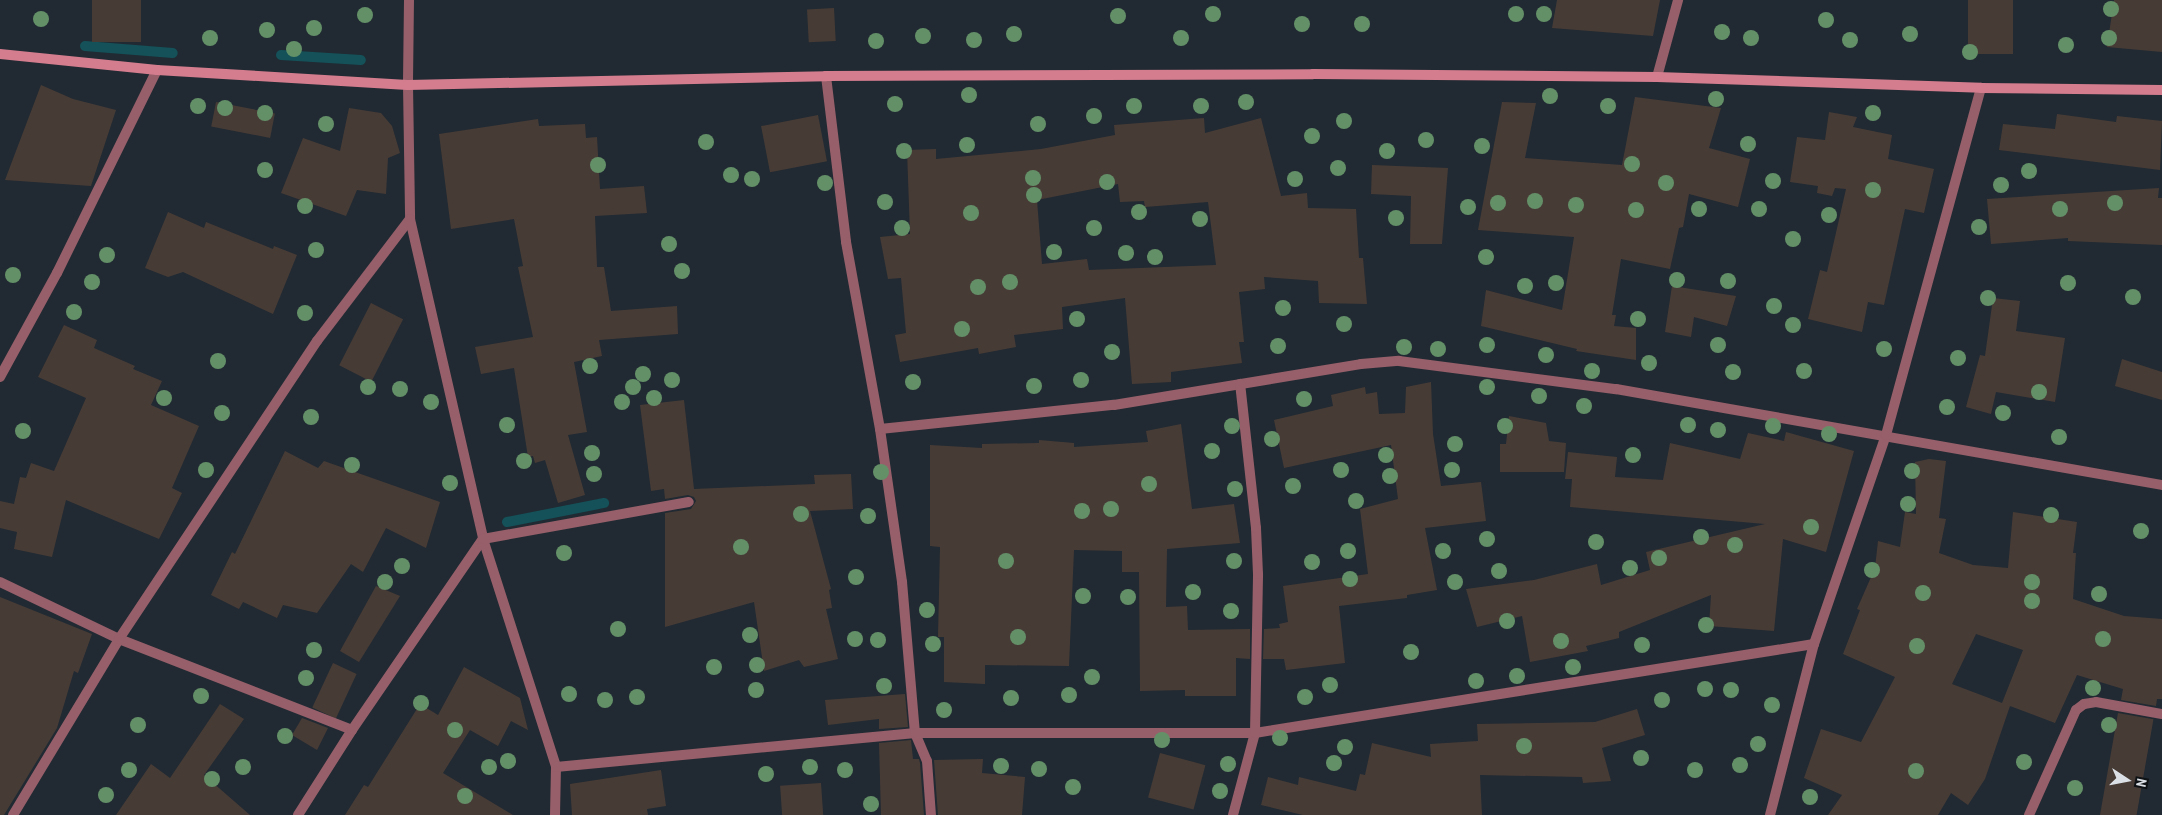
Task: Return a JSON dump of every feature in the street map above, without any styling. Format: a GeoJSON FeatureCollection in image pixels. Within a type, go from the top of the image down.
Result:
{"type":"FeatureCollection","features":[{"type":"Feature","properties":{"kind":"main road"},"geometry":{"type":"LineString","coordinates":[[0,54],[157,70],[408,86],[826,76],[1313,74],[1657,77],[1981,88],[2162,90]]}},
{"type":"Feature","properties":{"kind":"street"},"geometry":{"type":"LineString","coordinates":[[410,0],[408,86],[410,220],[483,539],[556,767],[555,815]]}},
{"type":"Feature","properties":{"kind":"street"},"geometry":{"type":"LineString","coordinates":[[1657,77],[1678,0]]}},
{"type":"Feature","properties":{"kind":"street"},"geometry":{"type":"LineString","coordinates":[[0,377],[57,273],[157,70]]}},
{"type":"Feature","properties":{"kind":"street"},"geometry":{"type":"LineString","coordinates":[[826,76],[846,242],[880,429],[902,582],[915,733],[927,761],[931,815]]}},
{"type":"Feature","properties":{"kind":"street"},"geometry":{"type":"LineString","coordinates":[[1770,815],[1814,644],[1886,435],[1981,88]]}},
{"type":"Feature","properties":{"kind":"street"},"geometry":{"type":"LineString","coordinates":[[13,815],[119,639],[317,340],[410,220]]}},
{"type":"Feature","properties":{"kind":"street"},"geometry":{"type":"LineString","coordinates":[[880,429],[1114,405],[1361,364],[1399,361],[1616,388],[2162,485]]}},
{"type":"Feature","properties":{"kind":"street"},"geometry":{"type":"LineString","coordinates":[[1233,815],[1255,733],[1256,528],[1240,384]]}},
{"type":"Feature","properties":{"kind":"street"},"geometry":{"type":"LineString","coordinates":[[298,815],[352,730],[483,539],[689,502]]}},
{"type":"Feature","properties":{"kind":"street"},"geometry":{"type":"LineString","coordinates":[[0,582],[119,639],[352,730]]}},
{"type":"Feature","properties":{"kind":"street"},"geometry":{"type":"LineString","coordinates":[[556,767],[915,733],[1255,733],[1814,644]]}},
{"type":"Feature","properties":{"kind":"street"},"geometry":{"type":"LineString","coordinates":[[2029,815],[2076,710],[2084,704],[2096,702],[2162,714]]}},
{"type":"Feature","properties":{"kind":"building"},"geometry":{"type":"Polygon","coordinates":[[[92,0],[141,0],[141,42],[92,42],[92,0]]]}},
{"type":"Feature","properties":{"kind":"building"},"geometry":{"type":"Polygon","coordinates":[[[1557,0],[1660,0],[1653,36],[1552,28],[1557,0]]]}},
{"type":"Feature","properties":{"kind":"building"},"geometry":{"type":"Polygon","coordinates":[[[1968,0],[2013,0],[2013,54],[1968,54],[1968,0]]]}},
{"type":"Feature","properties":{"kind":"building"},"geometry":{"type":"Polygon","coordinates":[[[2114,0],[2162,0],[2162,52],[2107,47],[2114,0]]]}},
{"type":"Feature","properties":{"kind":"building"},"geometry":{"type":"Polygon","coordinates":[[[834,8],[836,41],[809,42],[807,9],[834,8]]]}},
{"type":"Feature","properties":{"kind":"building"},"geometry":{"type":"Polygon","coordinates":[[[41,85],[73,99],[116,110],[91,186],[5,180],[41,85]]]}},
{"type":"Feature","properties":{"kind":"building"},"geometry":{"type":"Polygon","coordinates":[[[1635,97],[1721,108],[1709,148],[1750,159],[1738,207],[1689,194],[1683,227],[1679,228],[1670,269],[1621,259],[1612,315],[1616,315],[1614,326],[1636,328],[1636,360],[1576,351],[1577,349],[1481,326],[1486,290],[1562,310],[1574,237],[1478,230],[1502,102],[1536,103],[1525,158],[1622,165],[1635,97]]]}},
{"type":"Feature","properties":{"kind":"building"},"geometry":{"type":"Polygon","coordinates":[[[216,102],[275,113],[270,138],[211,127],[216,102]]]}},
{"type":"Feature","properties":{"kind":"building"},"geometry":{"type":"Polygon","coordinates":[[[349,108],[381,113],[392,126],[400,153],[388,158],[386,194],[357,190],[346,216],[281,193],[303,138],[340,151],[349,108]]]}},
{"type":"Feature","properties":{"kind":"building"},"geometry":{"type":"Polygon","coordinates":[[[1829,112],[1857,117],[1853,127],[1892,135],[1888,159],[1934,169],[1924,213],[1905,209],[1884,305],[1868,302],[1862,332],[1808,319],[1820,270],[1827,272],[1846,189],[1835,188],[1832,196],[1817,193],[1818,186],[1790,182],[1797,137],[1825,140],[1829,112]]]}},
{"type":"Feature","properties":{"kind":"building"},"geometry":{"type":"Polygon","coordinates":[[[2057,114],[2116,122],[2117,116],[2162,121],[2160,170],[1999,150],[2003,124],[2055,129],[2057,114]]]}},
{"type":"Feature","properties":{"kind":"building"},"geometry":{"type":"Polygon","coordinates":[[[818,115],[827,161],[770,172],[761,126],[818,115]]]}},
{"type":"Feature","properties":{"kind":"building"},"geometry":{"type":"Polygon","coordinates":[[[1204,118],[1205,133],[1261,118],[1281,196],[1307,193],[1308,208],[1356,209],[1359,258],[1363,258],[1367,304],[1319,303],[1318,281],[1264,277],[1265,289],[1239,292],[1244,342],[1239,342],[1242,363],[1171,372],[1171,382],[1132,384],[1125,298],[1062,307],[1063,329],[1014,335],[1016,347],[979,354],[978,348],[900,362],[895,335],[906,333],[901,278],[888,279],[880,237],[910,234],[907,150],[936,149],[936,159],[1041,149],[1115,135],[1114,125],[1204,118]],[[1118,184],[1037,200],[1042,264],[1087,259],[1089,270],[1216,265],[1208,202],[1145,207],[1144,201],[1120,202],[1118,184]]]}},
{"type":"Feature","properties":{"kind":"building"},"geometry":{"type":"Polygon","coordinates":[[[538,119],[539,126],[585,124],[586,138],[597,137],[600,189],[644,186],[647,213],[595,216],[597,267],[604,267],[611,311],[677,306],[678,334],[599,340],[602,356],[574,362],[587,432],[568,435],[585,495],[558,503],[545,460],[535,463],[533,456],[528,457],[514,368],[481,374],[475,347],[533,337],[518,267],[523,266],[514,219],[451,229],[439,134],[538,119]]]}},
{"type":"Feature","properties":{"kind":"building"},"geometry":{"type":"Polygon","coordinates":[[[1372,165],[1448,168],[1442,244],[1410,244],[1411,196],[1371,194],[1372,165]]]}},
{"type":"Feature","properties":{"kind":"building"},"geometry":{"type":"Polygon","coordinates":[[[2159,188],[2158,198],[2162,198],[2162,245],[2068,241],[2068,238],[1991,244],[1987,199],[2159,188]]]}},
{"type":"Feature","properties":{"kind":"building"},"geometry":{"type":"Polygon","coordinates":[[[168,212],[204,228],[206,222],[273,249],[274,246],[297,255],[273,314],[183,272],[168,277],[145,268],[168,212]]]}},
{"type":"Feature","properties":{"kind":"building"},"geometry":{"type":"Polygon","coordinates":[[[1672,286],[1736,296],[1727,326],[1694,317],[1691,337],[1665,332],[1672,286]]]}},
{"type":"Feature","properties":{"kind":"building"},"geometry":{"type":"Polygon","coordinates":[[[1993,298],[2020,301],[2016,331],[2065,338],[2055,402],[1996,392],[1991,414],[1966,407],[1980,355],[1985,356],[1993,298]]]}},
{"type":"Feature","properties":{"kind":"building"},"geometry":{"type":"Polygon","coordinates":[[[371,303],[403,319],[371,382],[339,365],[371,303]]]}},
{"type":"Feature","properties":{"kind":"building"},"geometry":{"type":"Polygon","coordinates":[[[64,325],[97,340],[94,348],[135,366],[133,369],[162,381],[151,405],[199,426],[172,488],[182,493],[159,539],[66,500],[52,557],[14,549],[17,532],[0,528],[0,501],[14,504],[20,477],[26,478],[31,463],[54,471],[86,398],[38,377],[64,325]]]}},
{"type":"Feature","properties":{"kind":"building"},"geometry":{"type":"Polygon","coordinates":[[[2122,359],[2162,372],[2162,400],[2115,386],[2122,359]]]}},
{"type":"Feature","properties":{"kind":"building"},"geometry":{"type":"Polygon","coordinates":[[[1431,382],[1433,434],[1441,486],[1481,482],[1486,521],[1425,528],[1437,590],[1407,595],[1407,598],[1339,606],[1345,663],[1286,670],[1284,659],[1263,659],[1264,629],[1280,628],[1279,624],[1288,622],[1283,586],[1368,574],[1360,509],[1398,499],[1391,445],[1284,468],[1274,420],[1333,406],[1331,395],[1365,387],[1366,394],[1377,392],[1379,414],[1405,413],[1406,387],[1431,382]]]}},
{"type":"Feature","properties":{"kind":"building"},"geometry":{"type":"Polygon","coordinates":[[[684,400],[694,489],[815,484],[814,475],[851,474],[853,509],[810,511],[831,589],[829,590],[832,608],[826,609],[838,659],[804,667],[799,660],[764,671],[754,602],[665,627],[665,513],[691,509],[696,501],[694,497],[688,495],[665,499],[664,489],[651,491],[640,405],[684,400]]]}},
{"type":"Feature","properties":{"kind":"building"},"geometry":{"type":"Polygon","coordinates":[[[1509,416],[1546,423],[1549,441],[1566,443],[1564,472],[1500,472],[1500,444],[1506,444],[1509,416]]]}},
{"type":"Feature","properties":{"kind":"building"},"geometry":{"type":"Polygon","coordinates":[[[1181,424],[1192,509],[1234,504],[1240,543],[1167,549],[1166,607],[1187,606],[1188,630],[1250,629],[1250,659],[1236,658],[1236,696],[1185,696],[1185,690],[1140,691],[1139,572],[1122,572],[1122,551],[1074,550],[1069,666],[985,665],[985,684],[944,682],[944,637],[938,637],[940,547],[930,546],[930,445],[982,448],[982,444],[1039,443],[1039,440],[1074,443],[1074,447],[1148,442],[1146,431],[1181,424]]]}},
{"type":"Feature","properties":{"kind":"building"},"geometry":{"type":"Polygon","coordinates":[[[1786,432],[1854,451],[1826,552],[1783,539],[1774,631],[1709,626],[1711,595],[1619,632],[1619,638],[1586,646],[1588,651],[1530,662],[1522,616],[1477,627],[1466,589],[1534,580],[1597,564],[1601,585],[1650,570],[1646,552],[1765,524],[1570,507],[1572,479],[1565,479],[1568,452],[1617,457],[1615,477],[1663,480],[1670,443],[1740,459],[1748,433],[1784,441],[1786,432]]]}},
{"type":"Feature","properties":{"kind":"building"},"geometry":{"type":"Polygon","coordinates":[[[285,451],[318,468],[324,461],[440,502],[426,548],[386,528],[363,572],[351,564],[317,613],[283,605],[277,618],[243,602],[239,609],[211,595],[232,552],[235,554],[285,451]]]}},
{"type":"Feature","properties":{"kind":"building"},"geometry":{"type":"Polygon","coordinates":[[[1929,459],[1946,461],[1939,518],[1946,519],[1939,553],[1973,565],[2008,568],[2013,512],[2077,522],[2073,553],[2076,553],[2073,599],[2124,616],[2162,619],[2162,699],[2157,699],[2156,706],[2121,700],[2123,689],[2077,675],[2055,723],[2010,706],[1985,779],[1968,805],[1951,793],[1938,815],[1828,815],[1842,795],[1804,778],[1821,729],[1861,742],[1895,677],[1843,654],[1860,610],[1857,609],[1875,568],[1878,541],[1900,547],[1905,512],[1916,514],[1915,462],[1929,459]],[[1976,634],[1952,684],[2002,703],[2023,650],[1976,634]]]}},
{"type":"Feature","properties":{"kind":"building"},"geometry":{"type":"Polygon","coordinates":[[[376,586],[400,596],[359,662],[340,651],[376,586]]]}},
{"type":"Feature","properties":{"kind":"building"},"geometry":{"type":"Polygon","coordinates":[[[0,597],[92,634],[78,673],[74,671],[57,728],[4,815],[0,815],[0,597]]]}},
{"type":"Feature","properties":{"kind":"building"},"geometry":{"type":"Polygon","coordinates":[[[333,663],[357,674],[336,718],[312,707],[333,663]]]}},
{"type":"Feature","properties":{"kind":"building"},"geometry":{"type":"Polygon","coordinates":[[[464,667],[520,698],[528,730],[511,721],[498,746],[470,730],[443,773],[513,815],[345,815],[364,785],[368,787],[420,704],[438,715],[464,667]]]}},
{"type":"Feature","properties":{"kind":"building"},"geometry":{"type":"Polygon","coordinates":[[[905,694],[908,727],[879,729],[879,719],[828,725],[825,700],[905,694]]]}},
{"type":"Feature","properties":{"kind":"building"},"geometry":{"type":"Polygon","coordinates":[[[220,704],[244,719],[204,775],[250,815],[116,815],[151,764],[170,778],[220,704]]]}},
{"type":"Feature","properties":{"kind":"building"},"geometry":{"type":"Polygon","coordinates":[[[1637,709],[1645,735],[1602,748],[1611,781],[1583,783],[1582,777],[1480,775],[1482,815],[1303,815],[1261,805],[1268,777],[1298,785],[1299,777],[1356,791],[1360,774],[1365,775],[1372,743],[1431,757],[1430,744],[1478,741],[1477,724],[1595,722],[1637,709]]]}},
{"type":"Feature","properties":{"kind":"building"},"geometry":{"type":"Polygon","coordinates":[[[2118,713],[2153,719],[2137,815],[2100,815],[2118,713]]]}},
{"type":"Feature","properties":{"kind":"building"},"geometry":{"type":"Polygon","coordinates":[[[302,718],[328,728],[317,750],[292,735],[302,718]]]}},
{"type":"Feature","properties":{"kind":"building"},"geometry":{"type":"Polygon","coordinates":[[[911,740],[913,759],[919,759],[920,763],[924,815],[881,815],[879,743],[911,740]]]}},
{"type":"Feature","properties":{"kind":"building"},"geometry":{"type":"Polygon","coordinates":[[[1160,753],[1205,765],[1193,810],[1148,797],[1160,753]]]}},
{"type":"Feature","properties":{"kind":"building"},"geometry":{"type":"Polygon","coordinates":[[[983,759],[982,773],[1025,777],[1022,815],[938,815],[934,760],[983,759]]]}},
{"type":"Feature","properties":{"kind":"building"},"geometry":{"type":"Polygon","coordinates":[[[661,770],[666,806],[647,809],[648,815],[572,815],[570,784],[661,770]]]}},
{"type":"Feature","properties":{"kind":"building"},"geometry":{"type":"Polygon","coordinates":[[[821,783],[823,815],[782,815],[780,786],[821,783]]]}},
{"type":"Feature","properties":{"kind":"waterway"},"geometry":{"type":"LineString","coordinates":[[85,46],[173,53]]}},
{"type":"Feature","properties":{"kind":"waterway"},"geometry":{"type":"LineString","coordinates":[[281,55],[361,60]]}},
{"type":"Feature","properties":{"kind":"waterway"},"geometry":{"type":"LineString","coordinates":[[507,522],[604,503]]}}]}
